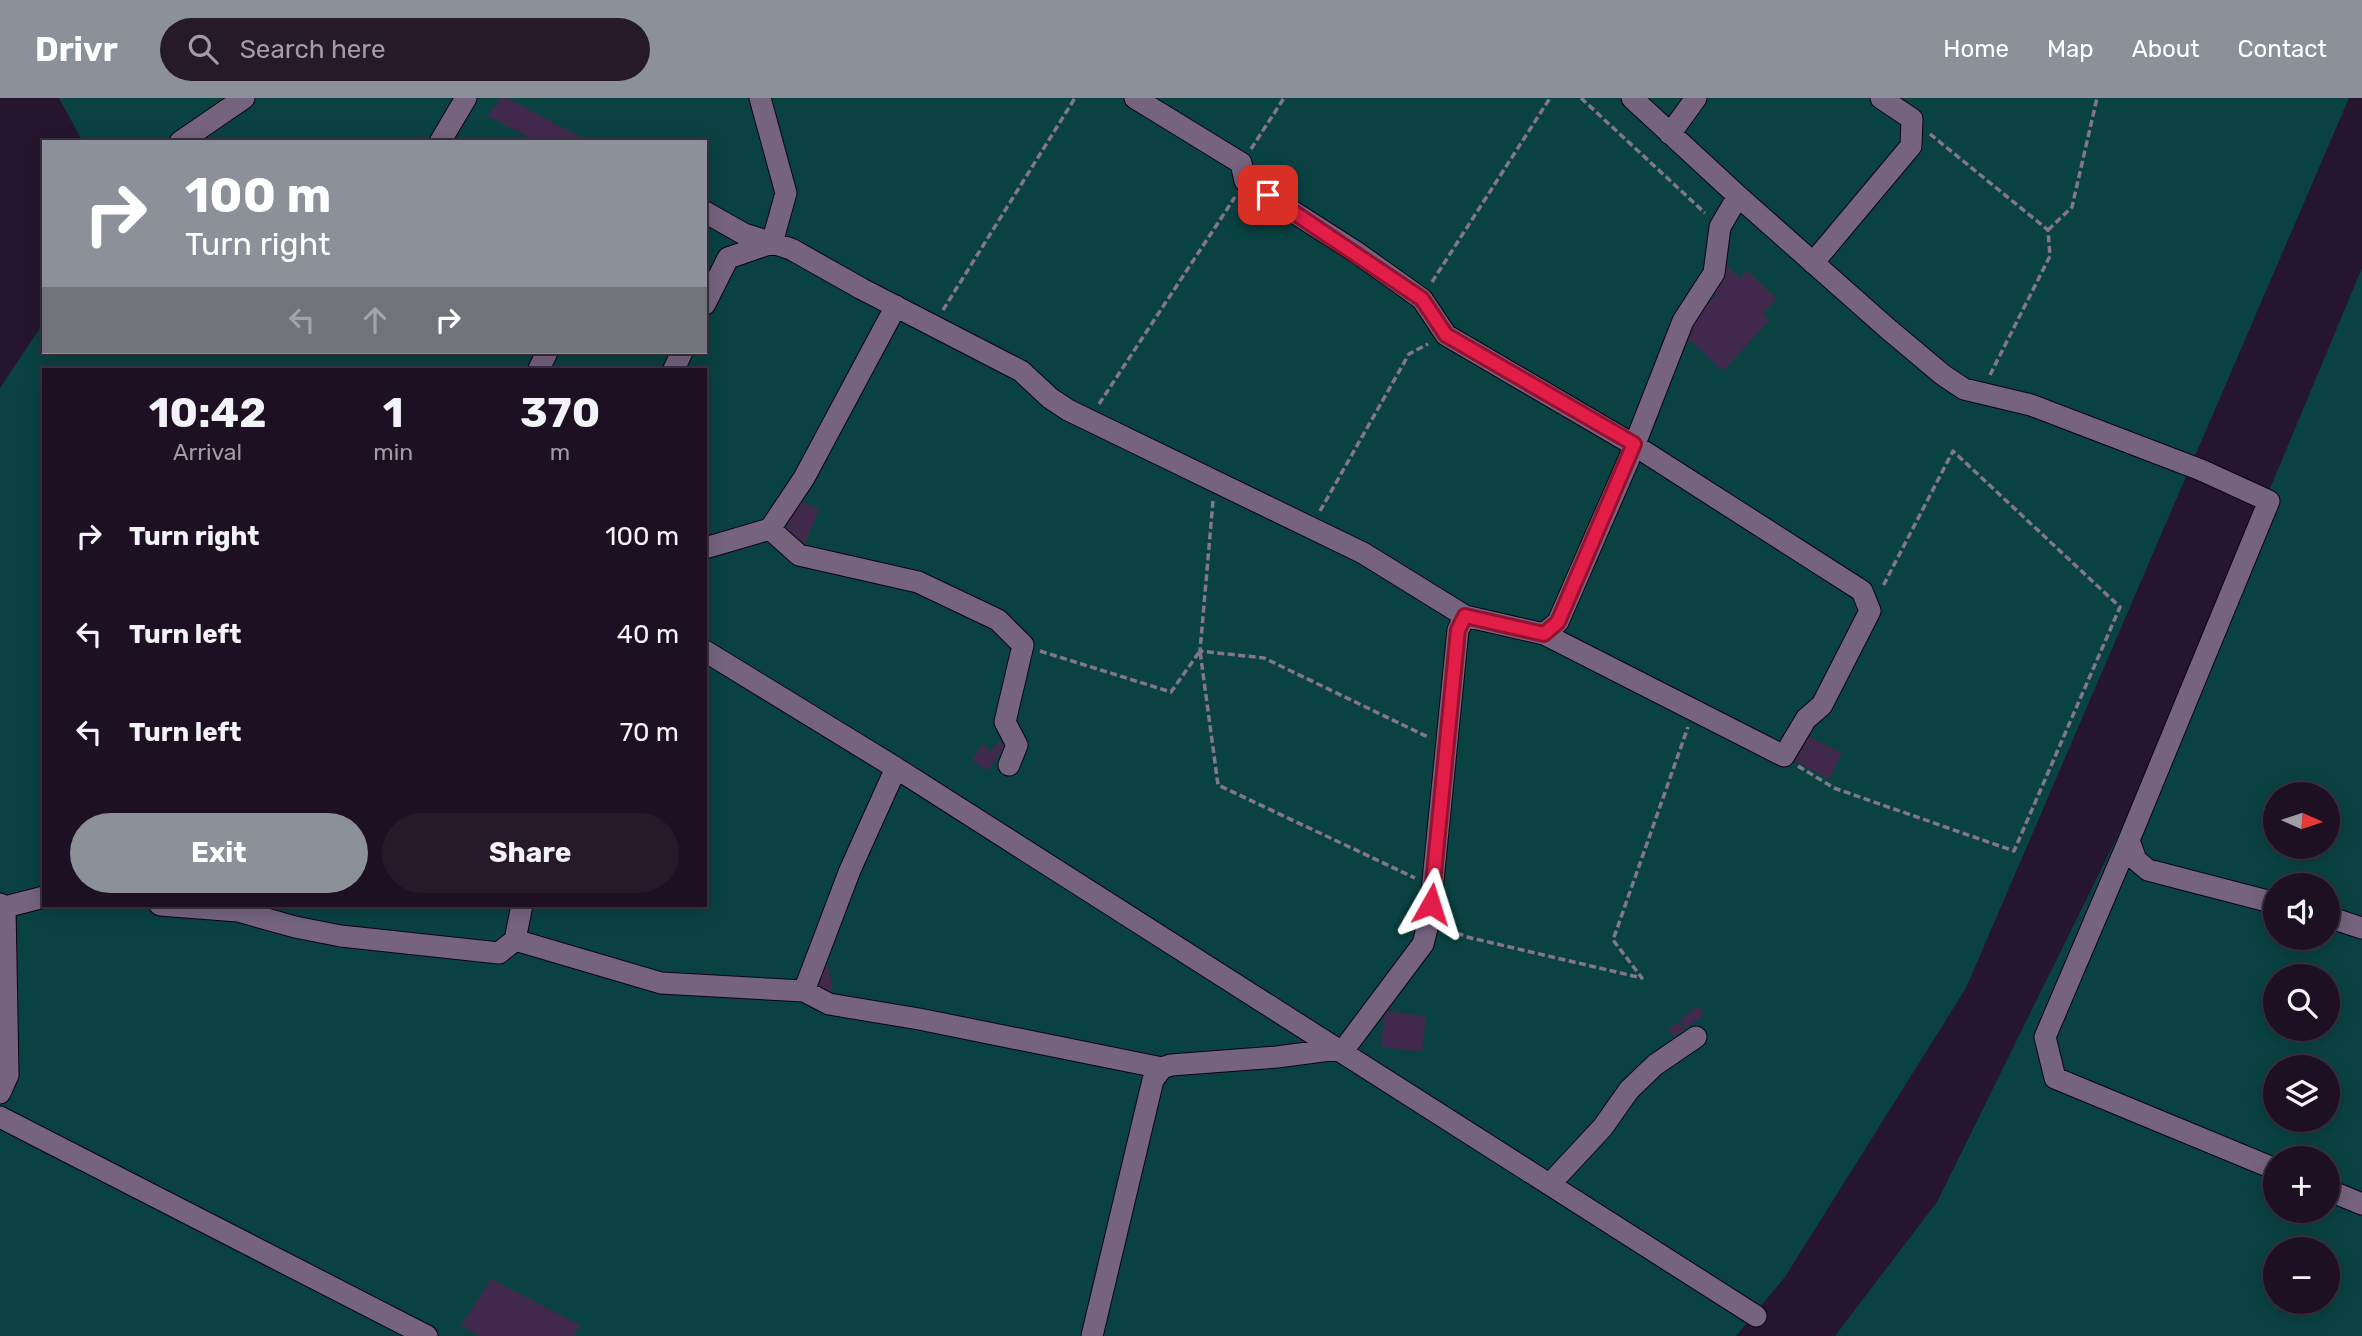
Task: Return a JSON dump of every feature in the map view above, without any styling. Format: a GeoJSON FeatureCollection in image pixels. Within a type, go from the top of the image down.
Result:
{"type":"FeatureCollection","features":[{"type":"Feature","properties":{"kind":"lane"},"geometry":{"type":"LineString","coordinates":[[183,140],[244,98]]}},
{"type":"Feature","properties":{"kind":"lane"},"geometry":{"type":"LineString","coordinates":[[441,140],[466,98]]}},
{"type":"Feature","properties":{"kind":"lane"},"geometry":{"type":"LineString","coordinates":[[760,98],[786,193],[772,243]]}},
{"type":"Feature","properties":{"kind":"lane"},"geometry":{"type":"LineString","coordinates":[[707,213],[744,234],[792,249],[1021,371],[1050,398],[1088,420],[1363,553],[1465,616],[1544,634],[1784,757],[1806,719],[1822,705],[1870,611],[1862,591],[1634,444],[1446,335],[1422,299],[1135,98]]}},
{"type":"Feature","properties":{"kind":"lane"},"geometry":{"type":"LineString","coordinates":[[1632,98],[1813,263],[1942,374],[1964,388],[2031,405],[2195,468],[2269,501],[2045,1037],[2055,1079],[2263,1164]]}},
{"type":"Feature","properties":{"kind":"lane"},"geometry":{"type":"LineString","coordinates":[[1670,134],[1696,98]]}},
{"type":"Feature","properties":{"kind":"lane"},"geometry":{"type":"LineString","coordinates":[[1813,263],[1911,146],[1912,119],[1881,98]]}},
{"type":"Feature","properties":{"kind":"lane"},"geometry":{"type":"LineString","coordinates":[[1544,634],[1558,622],[1683,321],[1714,273],[1720,227],[1738,196]]}},
{"type":"Feature","properties":{"kind":"lane"},"geometry":{"type":"LineString","coordinates":[[707,300],[728,258],[772,243]]}},
{"type":"Feature","properties":{"kind":"lane"},"geometry":{"type":"LineString","coordinates":[[707,547],[770,529],[804,478],[896,306]]}},
{"type":"Feature","properties":{"kind":"lane"},"geometry":{"type":"LineString","coordinates":[[770,529],[799,555],[918,582],[998,620],[1023,645],[1005,722],[1017,745],[1009,765]]}},
{"type":"Feature","properties":{"kind":"lane"},"geometry":{"type":"LineString","coordinates":[[515,940],[661,983],[804,991],[829,1004],[919,1019],[1162,1068],[1345,1048],[1423,944],[1433,886],[1458,630],[1465,616]]}},
{"type":"Feature","properties":{"kind":"lane"},"geometry":{"type":"LineString","coordinates":[[707,653],[897,768],[1756,1315]]}},
{"type":"Feature","properties":{"kind":"lane"},"geometry":{"type":"LineString","coordinates":[[804,991],[850,870],[897,768]]}},
{"type":"Feature","properties":{"kind":"lane"},"geometry":{"type":"LineString","coordinates":[[2129,841],[2136,860],[2148,870],[2263,900]]}},
{"type":"Feature","properties":{"kind":"lane"},"geometry":{"type":"LineString","coordinates":[[0,1093],[8,1075],[3,905],[42,897]]}},
{"type":"Feature","properties":{"kind":"lane"},"geometry":{"type":"LineString","coordinates":[[186,907],[238,911],[295,927],[341,936],[499,953],[515,940],[522,907]]}},
{"type":"Feature","properties":{"kind":"lane"},"geometry":{"type":"LineString","coordinates":[[2340,922],[2362,928]]}},
{"type":"Feature","properties":{"kind":"lane"},"geometry":{"type":"LineString","coordinates":[[1550,1184],[1603,1127],[1629,1090],[1655,1065],[1696,1037]]}},
{"type":"Feature","properties":{"kind":"lane"},"geometry":{"type":"LineString","coordinates":[[1092,1336],[1153,1080],[1162,1068]]}},
{"type":"Feature","properties":{"kind":"lane"},"geometry":{"type":"LineString","coordinates":[[0,1117],[427,1336]]}},
{"type":"Feature","properties":{"kind":"lane"},"geometry":{"type":"LineString","coordinates":[[2340,1195],[2362,1205]]}},
{"type":"Feature","properties":{"kind":"path"},"geometry":{"type":"LineString","coordinates":[[934,326],[1075,98]]}},
{"type":"Feature","properties":{"kind":"path"},"geometry":{"type":"LineString","coordinates":[[1088,420],[1243,172],[1284,98]]}},
{"type":"Feature","properties":{"kind":"path"},"geometry":{"type":"LineString","coordinates":[[1422,299],[1550,98]]}},
{"type":"Feature","properties":{"kind":"path"},"geometry":{"type":"LineString","coordinates":[[1581,98],[1720,227]]}},
{"type":"Feature","properties":{"kind":"path"},"geometry":{"type":"LineString","coordinates":[[2048,230],[2072,206],[2097,98]]}},
{"type":"Feature","properties":{"kind":"path"},"geometry":{"type":"LineString","coordinates":[[1912,119],[2048,230],[2050,256],[1981,393]]}},
{"type":"Feature","properties":{"kind":"path"},"geometry":{"type":"LineString","coordinates":[[1311,528],[1409,354],[1446,335]]}},
{"type":"Feature","properties":{"kind":"path"},"geometry":{"type":"LineString","coordinates":[[1784,757],[1833,788],[2014,851],[2120,607],[1953,451],[1870,611]]}},
{"type":"Feature","properties":{"kind":"path"},"geometry":{"type":"LineString","coordinates":[[1215,481],[1200,651],[1217,785],[1433,886]]}},
{"type":"Feature","properties":{"kind":"path"},"geometry":{"type":"LineString","coordinates":[[1023,645],[1171,692],[1200,651]]}},
{"type":"Feature","properties":{"kind":"path"},"geometry":{"type":"LineString","coordinates":[[1200,651],[1264,659],[1447,746]]}},
{"type":"Feature","properties":{"kind":"path"},"geometry":{"type":"LineString","coordinates":[[1429,921],[1467,937],[1642,978],[1613,940],[1693,711]]}},
{"type":"Feature","properties":{"kind":"shaded area"},"geometry":{"type":"Polygon","coordinates":[[[59,98],[2349,98],[1966,988],[1785,1277],[1736,1336],[0,1336],[0,388],[42,325],[42,354],[707,354],[707,140],[82,140],[59,98]]]}},
{"type":"Feature","properties":{"kind":"shaded area"},"geometry":{"type":"Polygon","coordinates":[[[2362,268],[2362,1336],[1835,1336],[1937,1202],[2166,738],[2362,268]]]}},
{"type":"Feature","properties":{"kind":"building"},"geometry":{"type":"Polygon","coordinates":[[[501,98],[507,98],[586,140],[533,140],[488,116],[501,98]]]}},
{"type":"Feature","properties":{"kind":"building"},"geometry":{"type":"Polygon","coordinates":[[[1727,266],[1740,278],[1747,270],[1777,299],[1763,314],[1770,320],[1723,371],[1681,332],[1717,294],[1708,286],[1727,266]]]}},
{"type":"Feature","properties":{"kind":"building"},"geometry":{"type":"Polygon","coordinates":[[[797,500],[819,509],[805,544],[784,535],[797,500]]]}},
{"type":"Feature","properties":{"kind":"building"},"geometry":{"type":"Polygon","coordinates":[[[1808,736],[1842,753],[1829,779],[1795,761],[1808,736]]]}},
{"type":"Feature","properties":{"kind":"building"},"geometry":{"type":"Polygon","coordinates":[[[998,741],[1005,746],[988,771],[972,760],[982,744],[991,751],[998,741]]]}},
{"type":"Feature","properties":{"kind":"building"},"geometry":{"type":"Polygon","coordinates":[[[828,965],[833,990],[821,992],[817,967],[828,965]]]}},
{"type":"Feature","properties":{"kind":"building"},"geometry":{"type":"Polygon","coordinates":[[[1698,1006],[1705,1014],[1685,1029],[1679,1020],[1698,1006]]]}},
{"type":"Feature","properties":{"kind":"building"},"geometry":{"type":"Polygon","coordinates":[[[1385,1011],[1426,1016],[1422,1052],[1381,1047],[1385,1011]]]}},
{"type":"Feature","properties":{"kind":"building"},"geometry":{"type":"Polygon","coordinates":[[[1678,1022],[1684,1030],[1674,1037],[1668,1029],[1678,1022]]]}},
{"type":"Feature","properties":{"kind":"building"},"geometry":{"type":"Polygon","coordinates":[[[491,1279],[580,1325],[574,1336],[480,1336],[461,1326],[491,1279]]]}},
{"type":"Feature","properties":{"kind":"route"},"geometry":{"type":"LineString","coordinates":[[1268,195],[1422,299],[1446,335],[1634,444],[1558,622],[1544,634],[1465,616],[1458,630],[1431,904]]}}]}
